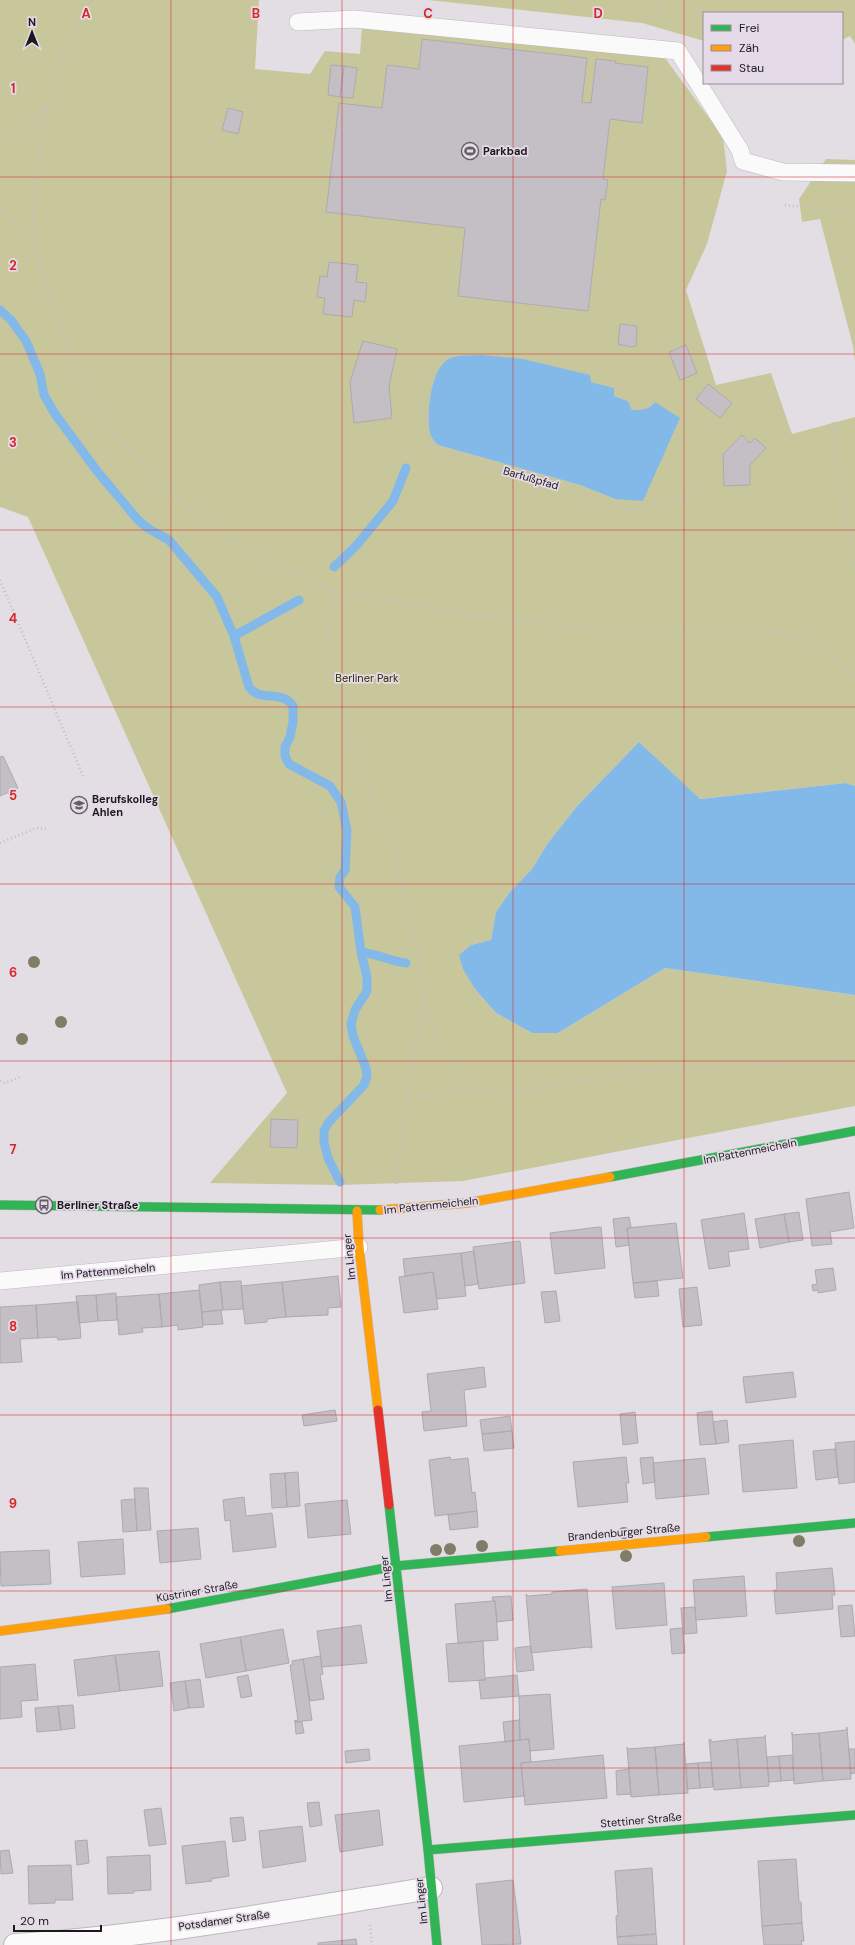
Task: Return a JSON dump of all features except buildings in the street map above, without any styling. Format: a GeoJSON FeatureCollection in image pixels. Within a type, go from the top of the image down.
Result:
{"type":"FeatureCollection","features":[{"type":"Feature","properties":{"kind":"street","name":"Im Pattenmeicheln"},"geometry":{"type":"LineString","coordinates":[[0,1204],[357,1211],[392,1210],[467,1203],[855,1131]]}},
{"type":"Feature","properties":{"kind":"street","name":"Im Linger"},"geometry":{"type":"LineString","coordinates":[[357,1211],[359,1247],[428,1850],[437,1945]]}},
{"type":"Feature","properties":{"kind":"street","name":"Brandenburger Straße"},"geometry":{"type":"LineString","coordinates":[[396,1566],[855,1523]]}},
{"type":"Feature","properties":{"kind":"street","name":"Küstriner Straße"},"geometry":{"type":"LineString","coordinates":[[0,1631],[158,1611],[396,1566]]}},
{"type":"Feature","properties":{"kind":"street","name":"Stettiner Straße"},"geometry":{"type":"LineString","coordinates":[[428,1850],[855,1815]]}},
{"type":"Feature","properties":{"kind":"street","name":"Potsdamer Straße"},"geometry":{"type":"LineString","coordinates":[[15,1945],[89,1939],[197,1925],[432,1888]]}},
{"type":"Feature","properties":{"kind":"lane"},"geometry":{"type":"LineString","coordinates":[[298,22],[354,18],[678,51],[740,150],[743,161],[783,172],[855,173]]}},
{"type":"Feature","properties":{"kind":"lane","name":"Im Pattenmeicheln"},"geometry":{"type":"LineString","coordinates":[[0,1281],[359,1247]]}},
{"type":"Feature","properties":{"kind":"path"},"geometry":{"type":"LineString","coordinates":[[92,0],[64,52],[47,109],[33,208],[34,244],[50,300],[76,366],[105,424],[170,494],[261,559],[333,590],[471,615],[603,630],[770,629],[812,641],[855,675]]}},
{"type":"Feature","properties":{"kind":"path"},"geometry":{"type":"LineString","coordinates":[[0,142],[47,109]]}},
{"type":"Feature","properties":{"kind":"path"},"geometry":{"type":"LineString","coordinates":[[785,205],[855,212]]}},
{"type":"Feature","properties":{"kind":"path"},"geometry":{"type":"LineString","coordinates":[[0,210],[9,217],[34,244]]}},
{"type":"Feature","properties":{"kind":"path","name":"Barfußpfad"},"geometry":{"type":"LineString","coordinates":[[434,370],[426,403],[426,435],[433,446],[499,469],[577,492],[616,507],[639,510],[665,503],[685,496],[701,483]]}},
{"type":"Feature","properties":{"kind":"path"},"geometry":{"type":"LineString","coordinates":[[834,422],[835,451],[855,569]]}},
{"type":"Feature","properties":{"kind":"path"},"geometry":{"type":"LineString","coordinates":[[0,580],[83,776]]}},
{"type":"Feature","properties":{"kind":"path"},"geometry":{"type":"LineString","coordinates":[[333,590],[328,634],[333,681],[355,755],[393,846],[418,954],[424,999],[443,1052],[454,1069],[475,1090]]}},
{"type":"Feature","properties":{"kind":"path"},"geometry":{"type":"LineString","coordinates":[[0,843],[36,828],[48,828]]}},
{"type":"Feature","properties":{"kind":"path"},"geometry":{"type":"LineString","coordinates":[[392,1210],[407,1101],[424,999]]}},
{"type":"Feature","properties":{"kind":"path"},"geometry":{"type":"LineString","coordinates":[[407,1101],[440,1093],[475,1090],[506,1094],[636,1071],[836,1060],[855,1056]]}},
{"type":"Feature","properties":{"kind":"path"},"geometry":{"type":"LineString","coordinates":[[0,1081],[5,1083],[22,1076]]}},
{"type":"Feature","properties":{"kind":"green space","name":"Berliner Park"},"geometry":{"type":"Polygon","coordinates":[[[0,0],[259,0],[255,69],[310,74],[325,51],[360,54],[362,25],[662,54],[723,137],[727,171],[707,244],[686,290],[716,385],[771,373],[792,434],[855,417],[855,786],[846,783],[699,799],[639,742],[578,805],[548,843],[532,869],[510,892],[496,912],[491,940],[471,945],[475,989],[496,1013],[532,1033],[558,1033],[665,968],[855,995],[855,1106],[463,1181],[339,1185],[210,1183],[287,1093],[28,517],[0,507],[0,0]],[[422,39],[419,69],[387,66],[382,108],[339,104],[326,212],[465,228],[458,296],[588,311],[601,199],[605,200],[608,180],[603,179],[610,119],[642,123],[648,67],[596,59],[591,103],[582,102],[587,58],[422,39]],[[591,382],[438,445],[580,485],[615,499],[651,407],[643,410],[632,410],[628,401],[614,396],[613,388],[591,382]]]}},
{"type":"Feature","properties":{"kind":"green space"},"geometry":{"type":"Polygon","coordinates":[[[428,0],[855,0],[855,44],[850,36],[843,40],[843,12],[703,12],[703,41],[642,23],[428,0]]]}},
{"type":"Feature","properties":{"kind":"green space"},"geometry":{"type":"Polygon","coordinates":[[[826,159],[855,160],[855,361],[853,346],[820,219],[802,222],[799,199],[826,159]]]}},
{"type":"Feature","properties":{"kind":"water"},"geometry":{"type":"Polygon","coordinates":[[[481,355],[523,359],[590,375],[591,382],[614,388],[614,396],[628,401],[632,410],[645,409],[650,407],[655,402],[680,418],[643,501],[615,499],[580,485],[438,445],[431,436],[429,425],[429,405],[437,373],[442,365],[451,358],[481,355]]]}},
{"type":"Feature","properties":{"kind":"water"},"geometry":{"type":"Polygon","coordinates":[[[639,742],[700,799],[846,783],[855,786],[855,995],[665,968],[558,1033],[532,1033],[496,1013],[475,989],[463,969],[459,955],[471,945],[491,940],[496,912],[510,892],[532,869],[548,843],[578,805],[639,742]]]}},
{"type":"Feature","properties":{"kind":"waterway"},"geometry":{"type":"LineString","coordinates":[[0,310],[11,320],[26,341],[40,374],[44,395],[55,414],[97,471],[138,520],[149,529],[169,540],[217,597],[234,636],[249,687],[254,692],[265,696],[283,698],[293,706],[293,722],[290,737],[285,747],[285,756],[289,764],[330,786],[341,802],[347,831],[345,870],[340,877],[339,887],[355,907],[361,952],[367,977],[367,991],[355,1010],[351,1024],[353,1036],[366,1068],[367,1076],[364,1085],[328,1123],[324,1131],[324,1142],[328,1158],[340,1182]]}},
{"type":"Feature","properties":{"kind":"waterway"},"geometry":{"type":"LineString","coordinates":[[334,567],[356,546],[393,501],[406,468]]}},
{"type":"Feature","properties":{"kind":"waterway"},"geometry":{"type":"LineString","coordinates":[[234,636],[299,600]]}},
{"type":"Feature","properties":{"kind":"waterway"},"geometry":{"type":"LineString","coordinates":[[361,952],[406,963]]}},
{"type":"Feature","properties":{"kind":"traffic: fast"},"geometry":{"type":"LineString","coordinates":[[610,1177],[855,1131]]}},
{"type":"Feature","properties":{"kind":"traffic: fast"},"geometry":{"type":"LineString","coordinates":[[0,1205],[380,1210]]}},
{"type":"Feature","properties":{"kind":"traffic: fast"},"geometry":{"type":"LineString","coordinates":[[389,1505],[428,1850],[437,1945]]}},
{"type":"Feature","properties":{"kind":"traffic: fast"},"geometry":{"type":"LineString","coordinates":[[706,1537],[855,1523]]}},
{"type":"Feature","properties":{"kind":"traffic: fast"},"geometry":{"type":"LineString","coordinates":[[167,1609],[396,1566],[560,1551]]}},
{"type":"Feature","properties":{"kind":"traffic: fast"},"geometry":{"type":"LineString","coordinates":[[428,1850],[855,1815]]}},
{"type":"Feature","properties":{"kind":"traffic: slow"},"geometry":{"type":"LineString","coordinates":[[380,1210],[467,1203],[610,1177]]}},
{"type":"Feature","properties":{"kind":"traffic: slow"},"geometry":{"type":"LineString","coordinates":[[357,1211],[359,1247],[378,1410]]}},
{"type":"Feature","properties":{"kind":"traffic: slow"},"geometry":{"type":"LineString","coordinates":[[560,1551],[706,1537]]}},
{"type":"Feature","properties":{"kind":"traffic: slow"},"geometry":{"type":"LineString","coordinates":[[0,1631],[167,1609]]}},
{"type":"Feature","properties":{"kind":"traffic: jam"},"geometry":{"type":"LineString","coordinates":[[378,1410],[389,1505]]}},
{"type":"Feature","properties":{"kind":"place","name":"Parkbad"},"geometry":{"type":"Point","coordinates":[470,151]}},
{"type":"Feature","properties":{"kind":"place","name":"Berufskolleg Ahlen"},"geometry":{"type":"Point","coordinates":[79,805]}},
{"type":"Feature","properties":{"kind":"place","name":"Berliner Straße"},"geometry":{"type":"Point","coordinates":[44,1205]}}]}
